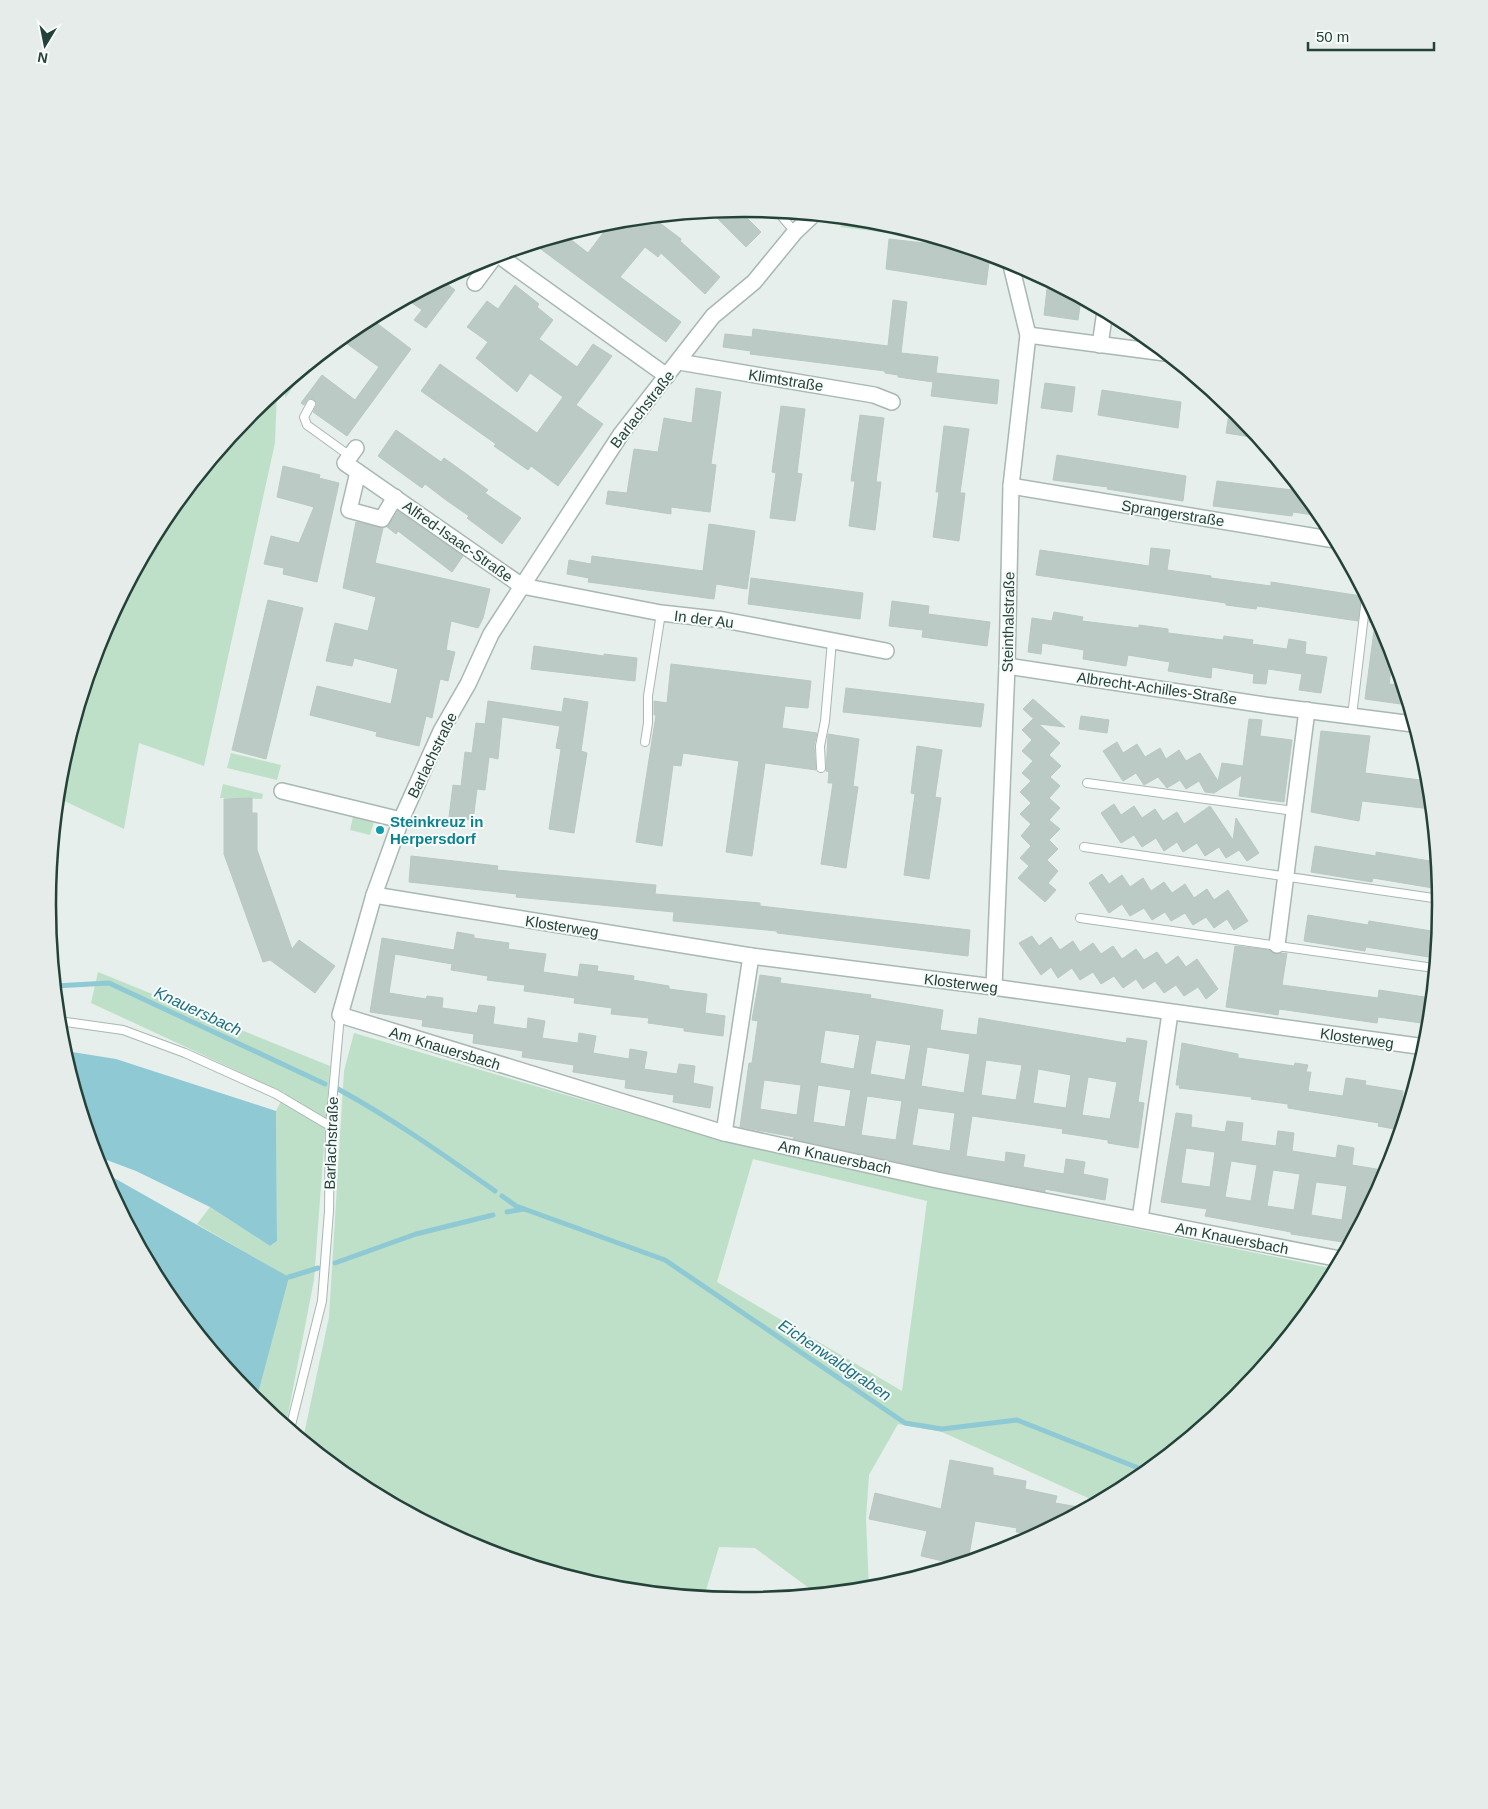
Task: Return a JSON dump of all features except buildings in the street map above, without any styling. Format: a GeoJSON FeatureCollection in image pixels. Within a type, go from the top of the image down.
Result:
{"type":"FeatureCollection","features":[{"type":"Feature","properties":{"kind":"street","name":"Barlachstraße"},"geometry":{"type":"LineString","coordinates":[[340,1015],[374,895],[401,820],[441,731],[468,684],[491,634],[621,434],[713,316],[754,282],[794,232],[807,220]]}},
{"type":"Feature","properties":{"kind":"street"},"geometry":{"type":"LineString","coordinates":[[504,260],[667,376]]}},
{"type":"Feature","properties":{"kind":"street"},"geometry":{"type":"LineString","coordinates":[[475,283],[488,266]]}},
{"type":"Feature","properties":{"kind":"street","name":"Steinthalstraße"},"geometry":{"type":"LineString","coordinates":[[994,987],[1007,666],[1011,486],[1028,335],[1013,272]]}},
{"type":"Feature","properties":{"kind":"street"},"geometry":{"type":"LineString","coordinates":[[1100,345],[1104,319]]}},
{"type":"Feature","properties":{"kind":"street"},"geometry":{"type":"LineString","coordinates":[[1028,335],[1154,352]]}},
{"type":"Feature","properties":{"kind":"street","name":"Klimtstraße"},"geometry":{"type":"LineString","coordinates":[[678,362],[867,393],[892,402]]}},
{"type":"Feature","properties":{"kind":"street"},"geometry":{"type":"LineString","coordinates":[[353,452],[345,463],[358,472]]}},
{"type":"Feature","properties":{"kind":"street","name":"Alfred-Isaac-Straße"},"geometry":{"type":"LineString","coordinates":[[395,496],[382,518],[349,510],[358,472],[395,496],[522,586]]}},
{"type":"Feature","properties":{"kind":"street","name":"Sprangerstraße"},"geometry":{"type":"LineString","coordinates":[[1011,486],[1326,539]]}},
{"type":"Feature","properties":{"kind":"street","name":"In der Au"},"geometry":{"type":"LineString","coordinates":[[522,586],[661,613],[724,620],[886,651]]}},
{"type":"Feature","properties":{"kind":"street","name":"Albrecht-Achilles-Straße"},"geometry":{"type":"LineString","coordinates":[[1007,666],[1407,723]]}},
{"type":"Feature","properties":{"kind":"street"},"geometry":{"type":"LineString","coordinates":[[1277,945],[1307,710]]}},
{"type":"Feature","properties":{"kind":"street"},"geometry":{"type":"LineString","coordinates":[[282,791],[401,820]]}},
{"type":"Feature","properties":{"kind":"street","name":"Klosterweg"},"geometry":{"type":"LineString","coordinates":[[374,895],[751,956],[994,987],[1417,1047]]}},
{"type":"Feature","properties":{"kind":"street"},"geometry":{"type":"LineString","coordinates":[[724,1133],[751,956]]}},
{"type":"Feature","properties":{"kind":"street"},"geometry":{"type":"LineString","coordinates":[[1140,1219],[1170,1013]]}},
{"type":"Feature","properties":{"kind":"street","name":"Am Knauersbach"},"geometry":{"type":"LineString","coordinates":[[340,1015],[724,1133],[937,1180],[1334,1258]]}},
{"type":"Feature","properties":{"kind":"lane"},"geometry":{"type":"LineString","coordinates":[[783,218],[794,232]]}},
{"type":"Feature","properties":{"kind":"lane"},"geometry":{"type":"LineString","coordinates":[[311,404],[304,417],[307,425],[353,452]]}},
{"type":"Feature","properties":{"kind":"lane"},"geometry":{"type":"LineString","coordinates":[[1352,716],[1365,609]]}},
{"type":"Feature","properties":{"kind":"lane"},"geometry":{"type":"LineString","coordinates":[[645,742],[648,723],[648,696],[661,613]]}},
{"type":"Feature","properties":{"kind":"lane"},"geometry":{"type":"LineString","coordinates":[[821,768],[820,746],[826,721],[832,641]]}},
{"type":"Feature","properties":{"kind":"lane"},"geometry":{"type":"LineString","coordinates":[[1087,783],[1294,811]]}},
{"type":"Feature","properties":{"kind":"lane"},"geometry":{"type":"LineString","coordinates":[[1084,847],[1432,898]]}},
{"type":"Feature","properties":{"kind":"lane"},"geometry":{"type":"LineString","coordinates":[[1080,918],[1428,967]]}},
{"type":"Feature","properties":{"kind":"lane","name":"Barlachstraße"},"geometry":{"type":"LineString","coordinates":[[292,1423],[322,1301],[329,1211],[330,1126],[340,1015]]}},
{"type":"Feature","properties":{"kind":"lane"},"geometry":{"type":"LineString","coordinates":[[66,1022],[123,1030],[185,1053],[276,1094],[330,1126]]}},
{"type":"Feature","properties":{"kind":"green space"},"geometry":{"type":"Polygon","coordinates":[[[842,224],[894,234],[840,227],[842,224]]]}},
{"type":"Feature","properties":{"kind":"green space"},"geometry":{"type":"Polygon","coordinates":[[[296,383],[285,398],[285,392],[296,383]]]}},
{"type":"Feature","properties":{"kind":"green space"},"geometry":{"type":"Polygon","coordinates":[[[277,400],[275,443],[204,766],[139,743],[124,829],[64,801],[69,770],[93,683],[127,600],[172,522],[227,451],[277,400]]]}},
{"type":"Feature","properties":{"kind":"green space"},"geometry":{"type":"Polygon","coordinates":[[[231,753],[281,765],[277,780],[227,768],[231,753]]]}},
{"type":"Feature","properties":{"kind":"green space"},"geometry":{"type":"Polygon","coordinates":[[[223,784],[263,794],[262,799],[220,798],[223,784]]]}},
{"type":"Feature","properties":{"kind":"green space"},"geometry":{"type":"Polygon","coordinates":[[[353,817],[374,821],[370,835],[350,830],[353,817]]]}},
{"type":"Feature","properties":{"kind":"green space"},"geometry":{"type":"Polygon","coordinates":[[[98,972],[330,1066],[314,1280],[287,1418],[258,1391],[288,1277],[197,1224],[210,1207],[270,1246],[277,1241],[276,1111],[285,1093],[91,1003],[98,972]]]}},
{"type":"Feature","properties":{"kind":"green space"},"geometry":{"type":"Polygon","coordinates":[[[354,1033],[717,1139],[929,1187],[1328,1268],[1290,1323],[1230,1391],[1163,1450],[1090,1499],[942,1432],[898,1424],[869,1475],[866,1519],[869,1580],[810,1589],[755,1548],[719,1547],[706,1591],[610,1579],[566,1569],[523,1556],[481,1540],[400,1500],[362,1476],[304,1433],[329,1317],[344,1071],[354,1033]],[[753,1159],[717,1282],[902,1391],[927,1201],[753,1159]]]}},
{"type":"Feature","properties":{"kind":"water"},"geometry":{"type":"Polygon","coordinates":[[[72,1052],[116,1059],[276,1111],[277,1241],[270,1246],[210,1207],[136,1171],[106,1160],[93,1126],[72,1052]]]}},
{"type":"Feature","properties":{"kind":"water"},"geometry":{"type":"Polygon","coordinates":[[[113,1177],[289,1277],[259,1391],[198,1323],[172,1287],[127,1209],[113,1177]]]}},
{"type":"Feature","properties":{"kind":"waterway","name":"Knauersbach"},"geometry":{"type":"LineString","coordinates":[[61,986],[109,983],[325,1084]]}},
{"type":"Feature","properties":{"kind":"waterway","name":"Knauersbach"},"geometry":{"type":"LineString","coordinates":[[338,1089],[398,1125],[495,1191]]}},
{"type":"Feature","properties":{"kind":"waterway","name":"Eichenwaldgraben"},"geometry":{"type":"LineString","coordinates":[[502,1196],[516,1206],[665,1260],[905,1423],[942,1429],[1017,1420],[1138,1468]]}},
{"type":"Feature","properties":{"kind":"waterway","name":"Eichenwaldgraben"},"geometry":{"type":"LineString","coordinates":[[507,1212],[524,1209]]}},
{"type":"Feature","properties":{"kind":"waterway","name":"Eichenwaldgraben"},"geometry":{"type":"LineString","coordinates":[[335,1263],[416,1234],[493,1215]]}},
{"type":"Feature","properties":{"kind":"waterway","name":"Eichenwaldgraben"},"geometry":{"type":"LineString","coordinates":[[289,1277],[318,1268]]}},
{"type":"Feature","properties":{"kind":"place","name":"Steinkreuz in Herpersdorf"},"geometry":{"type":"Point","coordinates":[380,830]}}]}
